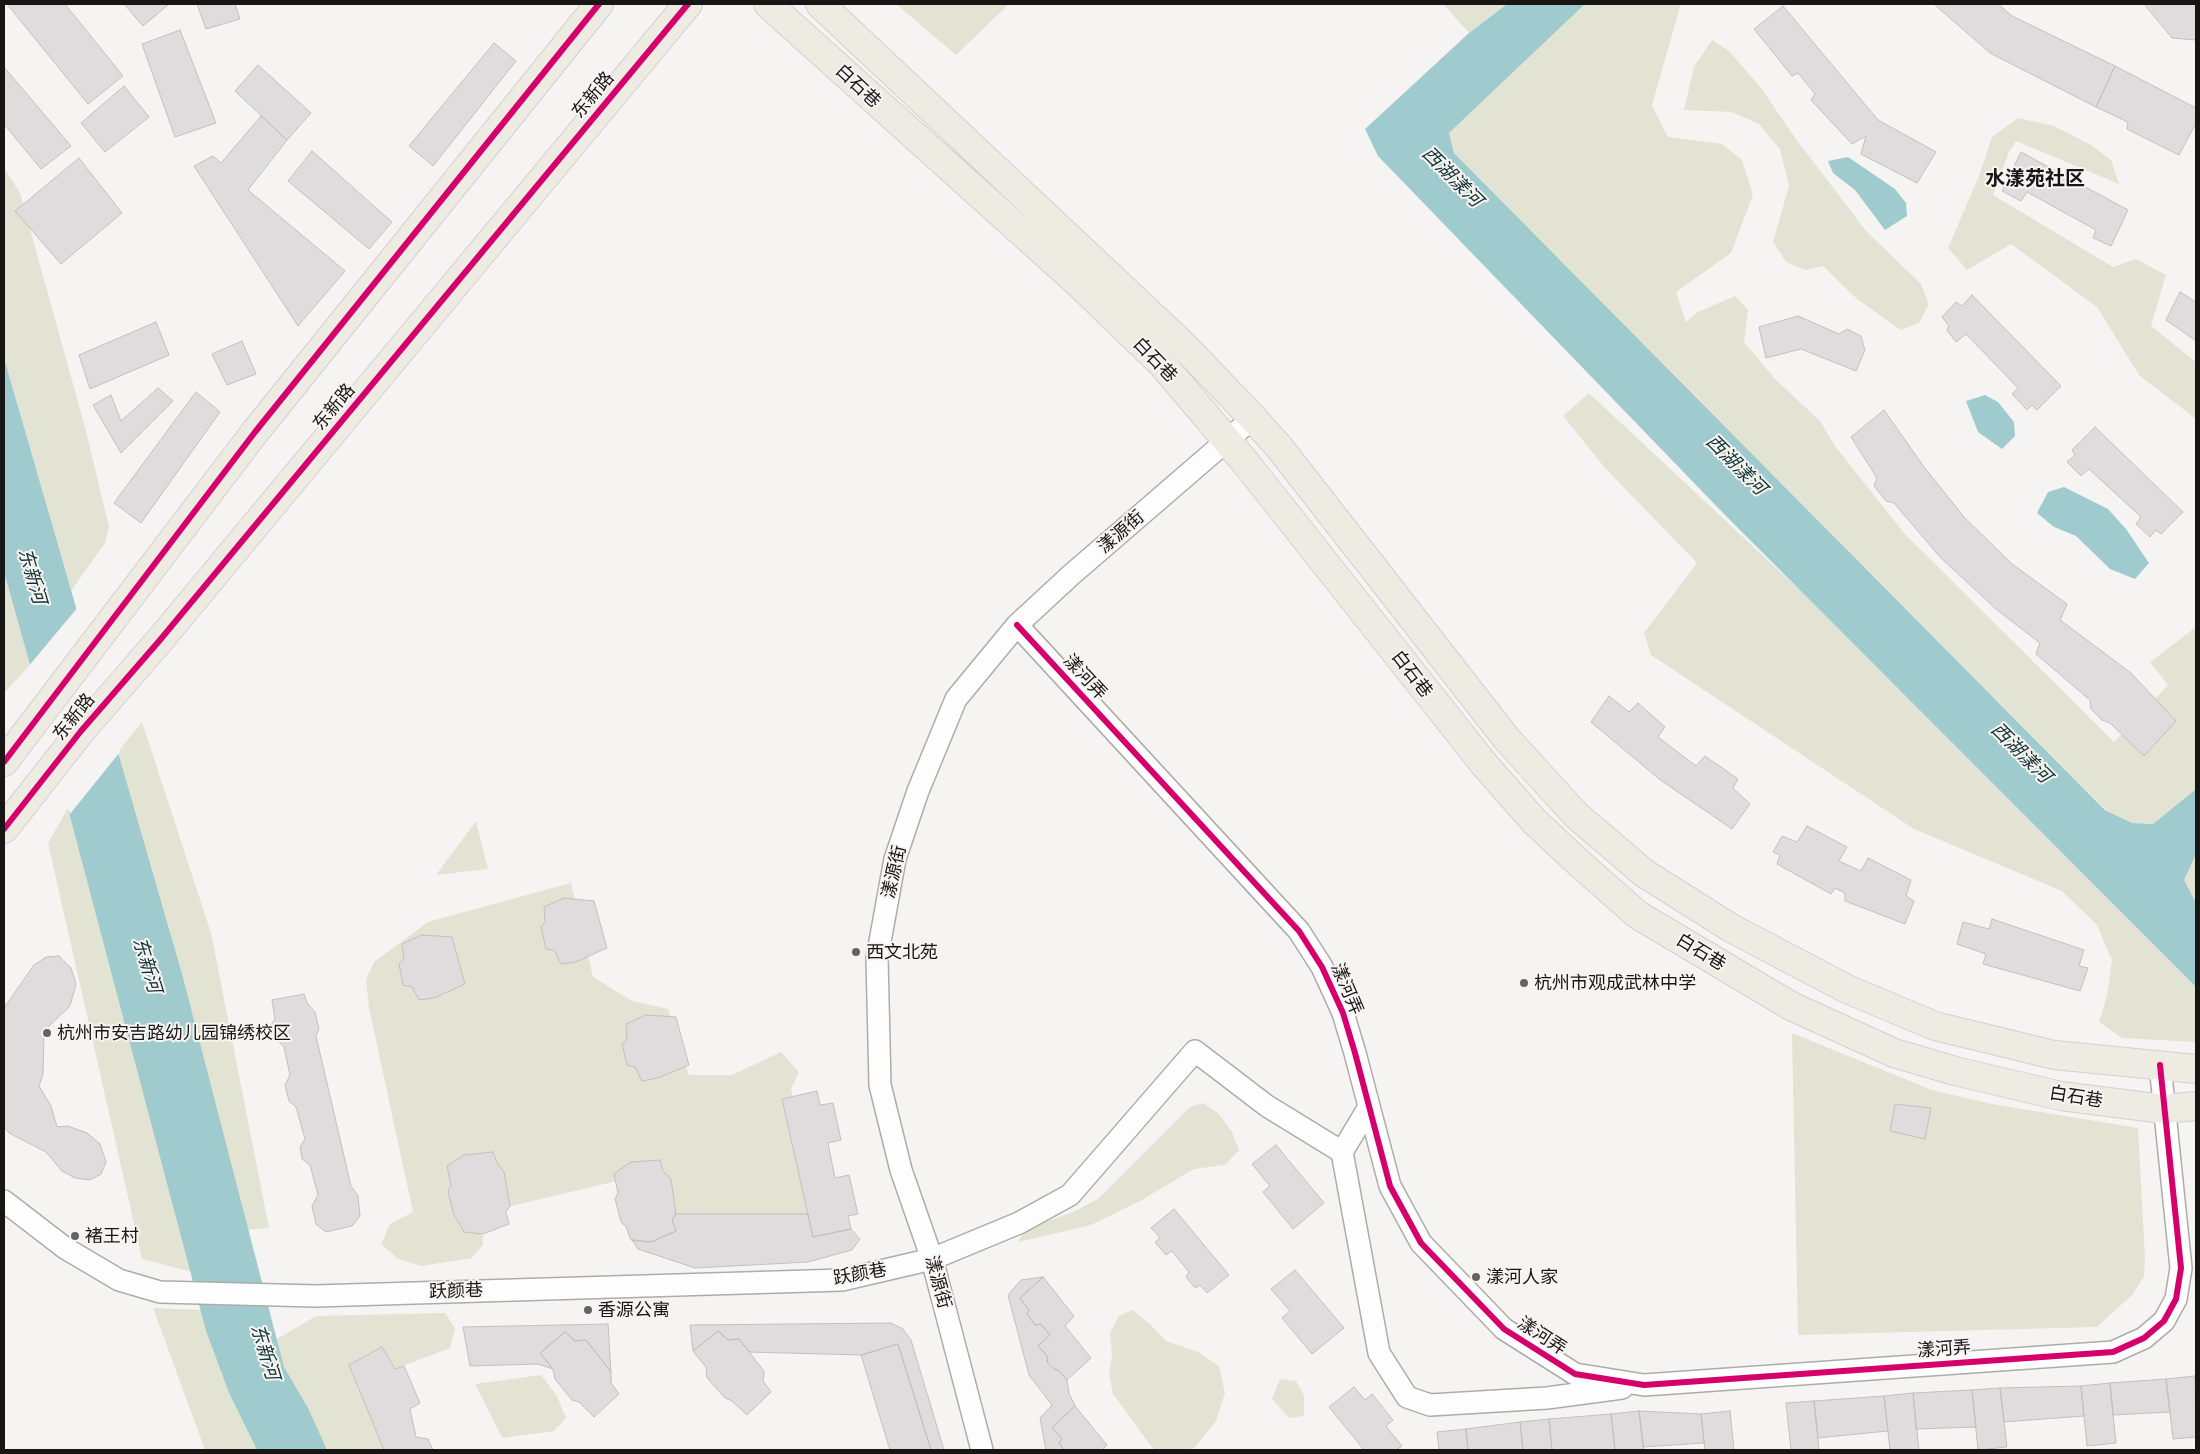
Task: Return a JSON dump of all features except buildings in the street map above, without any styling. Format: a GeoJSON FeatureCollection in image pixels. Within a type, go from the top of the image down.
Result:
{"type":"FeatureCollection","features":[{"type":"Feature","properties":{"kind":"main road","name":"东新路"},"geometry":{"type":"LineString","coordinates":[[4,762],[255,432],[600,4]]}},
{"type":"Feature","properties":{"kind":"main road","name":"东新路"},"geometry":{"type":"LineString","coordinates":[[4,829],[106,702],[160,640],[688,4]]}},
{"type":"Feature","properties":{"kind":"main road","name":"白石巷"},"geometry":{"type":"LineString","coordinates":[[768,4],[1076,281],[1162,366],[1226,441],[1484,764],[1534,821],[1638,915],[1791,1006],[1894,1053],[1955,1071],[2061,1096],[2163,1109],[2196,1106]]}},
{"type":"Feature","properties":{"kind":"main road","name":"白石巷"},"geometry":{"type":"LineString","coordinates":[[820,4],[1182,344],[1253,418],[1285,455],[1506,738],[1576,815],[1644,873],[1731,928],[1847,989],[1935,1026],[2054,1055],[2196,1069]]}},
{"type":"Feature","properties":{"kind":"street","name":"漾源街"},"geometry":{"type":"LineString","coordinates":[[982,1450],[932,1259],[901,1170],[880,1085],[877,958],[895,859],[918,791],[956,698],[1017,625],[1071,575],[1253,418]]}},
{"type":"Feature","properties":{"kind":"street","name":"漾河弄"},"geometry":{"type":"LineString","coordinates":[[1017,625],[1300,931],[1322,967],[1343,1013],[1390,1186],[1421,1243],[1504,1329],[1575,1374],[1644,1385],[2113,1352],[2144,1338],[2164,1321],[2176,1299],[2181,1268],[2163,1109],[2160,1065]]}},
{"type":"Feature","properties":{"kind":"street","name":"跃颜巷"},"geometry":{"type":"LineString","coordinates":[[4,1201],[66,1248],[119,1280],[160,1292],[316,1296],[842,1280],[932,1259],[1019,1223],[1070,1195],[1195,1051],[1267,1106],[1342,1152]]}},
{"type":"Feature","properties":{"kind":"street"},"geometry":{"type":"LineString","coordinates":[[1369,1107],[1342,1152],[1379,1353],[1407,1397],[1430,1405],[1547,1398],[1644,1385]]}},
{"type":"Feature","properties":{"kind":"green space"},"geometry":{"type":"Polygon","coordinates":[[[896,4],[1009,4],[956,55],[896,4]]]}},
{"type":"Feature","properties":{"kind":"green space"},"geometry":{"type":"Polygon","coordinates":[[[1443,4],[1507,4],[1469,33],[1443,4]]]}},
{"type":"Feature","properties":{"kind":"green space"},"geometry":{"type":"Polygon","coordinates":[[[1585,4],[1678,4],[1680,7],[1652,105],[1668,137],[1722,144],[1742,160],[1753,195],[1731,253],[1676,292],[1686,322],[1698,312],[1735,296],[1748,310],[1744,342],[1776,380],[1820,421],[1835,446],[1904,533],[2114,742],[2168,685],[2150,662],[2196,627],[2196,789],[2153,824],[2132,823],[2106,810],[1454,153],[1449,133],[1585,4]]]}},
{"type":"Feature","properties":{"kind":"green space"},"geometry":{"type":"Polygon","coordinates":[[[1712,40],[1729,51],[1761,88],[1796,139],[1866,231],[1921,284],[1929,304],[1919,323],[1901,330],[1857,299],[1823,266],[1805,270],[1786,262],[1773,242],[1789,186],[1780,149],[1759,124],[1732,112],[1684,110],[1694,67],[1712,40]]]}},
{"type":"Feature","properties":{"kind":"green space"},"geometry":{"type":"Polygon","coordinates":[[[2018,118],[2054,126],[2091,145],[2111,160],[2119,184],[2016,141],[2009,152],[1993,195],[2113,267],[2136,259],[2166,275],[2151,326],[2196,362],[2196,419],[2139,375],[2097,307],[2011,244],[1967,270],[1948,248],[1979,176],[1992,137],[2018,118]]]}},
{"type":"Feature","properties":{"kind":"green space"},"geometry":{"type":"Polygon","coordinates":[[[4,168],[20,193],[85,427],[109,527],[105,543],[71,591],[4,358],[4,168]]]}},
{"type":"Feature","properties":{"kind":"green space"},"geometry":{"type":"Polygon","coordinates":[[[1589,393],[1805,595],[2196,987],[2196,1042],[2122,1038],[2099,1022],[2107,996],[2112,960],[2097,925],[2062,891],[1914,829],[1651,655],[1644,633],[1697,563],[1605,468],[1563,416],[1589,393]]]}},
{"type":"Feature","properties":{"kind":"green space"},"geometry":{"type":"Polygon","coordinates":[[[4,572],[30,665],[4,693],[4,572]]]}},
{"type":"Feature","properties":{"kind":"green space"},"geometry":{"type":"Polygon","coordinates":[[[142,722],[211,933],[269,1228],[241,1230],[116,754],[142,722]]]}},
{"type":"Feature","properties":{"kind":"green space"},"geometry":{"type":"Polygon","coordinates":[[[68,808],[192,1272],[142,1259],[48,843],[68,808]]]}},
{"type":"Feature","properties":{"kind":"green space"},"geometry":{"type":"Polygon","coordinates":[[[476,821],[488,869],[436,875],[476,821]]]}},
{"type":"Feature","properties":{"kind":"green space"},"geometry":{"type":"Polygon","coordinates":[[[2196,856],[2196,914],[2177,896],[2191,861],[2196,856]]]}},
{"type":"Feature","properties":{"kind":"green space"},"geometry":{"type":"Polygon","coordinates":[[[571,883],[593,977],[632,1001],[668,1009],[689,1075],[732,1075],[781,1052],[799,1072],[791,1088],[817,1225],[656,1223],[638,1176],[482,1213],[483,1245],[472,1258],[421,1266],[398,1259],[381,1244],[390,1224],[413,1212],[369,1008],[366,980],[374,962],[428,922],[571,883]]]}},
{"type":"Feature","properties":{"kind":"green space"},"geometry":{"type":"Polygon","coordinates":[[[1792,1033],[1932,1090],[1992,1104],[2138,1128],[2145,1258],[2144,1276],[2133,1294],[2097,1327],[1798,1335],[1792,1033]]]}},
{"type":"Feature","properties":{"kind":"green space"},"geometry":{"type":"Polygon","coordinates":[[[1203,1103],[1219,1114],[1232,1132],[1239,1150],[1225,1165],[1194,1169],[1140,1201],[1091,1225],[1018,1242],[1025,1229],[1071,1213],[1098,1199],[1190,1107],[1203,1103]]]}},
{"type":"Feature","properties":{"kind":"green space"},"geometry":{"type":"Polygon","coordinates":[[[153,1308],[201,1310],[206,1331],[229,1393],[257,1450],[205,1450],[153,1308]]]}},
{"type":"Feature","properties":{"kind":"green space"},"geometry":{"type":"Polygon","coordinates":[[[1132,1310],[1150,1324],[1166,1341],[1198,1352],[1219,1366],[1225,1393],[1216,1421],[1195,1447],[1189,1450],[1154,1450],[1113,1394],[1109,1375],[1112,1355],[1110,1333],[1119,1316],[1132,1310]]]}},
{"type":"Feature","properties":{"kind":"green space"},"geometry":{"type":"Polygon","coordinates":[[[445,1313],[455,1328],[450,1348],[395,1369],[382,1347],[349,1365],[384,1450],[321,1450],[267,1345],[316,1316],[445,1313]]]}},
{"type":"Feature","properties":{"kind":"green space"},"geometry":{"type":"Polygon","coordinates":[[[541,1375],[557,1396],[566,1418],[554,1431],[502,1438],[475,1384],[541,1375]]]}},
{"type":"Feature","properties":{"kind":"green space"},"geometry":{"type":"Polygon","coordinates":[[[1280,1379],[1296,1381],[1304,1396],[1304,1416],[1289,1418],[1272,1399],[1280,1379]]]}},
{"type":"Feature","properties":{"kind":"water","name":"西湖漾河"},"geometry":{"type":"Polygon","coordinates":[[[1507,4],[1585,4],[1449,133],[1454,153],[2105,810],[2132,823],[2153,824],[2196,789],[2196,854],[2184,880],[2196,903],[2196,987],[1725,515],[1378,156],[1365,129],[1469,33],[1507,4]]]}},
{"type":"Feature","properties":{"kind":"water"},"geometry":{"type":"Polygon","coordinates":[[[1848,157],[1895,189],[1906,203],[1907,216],[1885,230],[1855,190],[1833,173],[1828,161],[1848,157]]]}},
{"type":"Feature","properties":{"kind":"water","name":"东新河"},"geometry":{"type":"Polygon","coordinates":[[[4,358],[182,974],[284,1367],[308,1408],[327,1450],[257,1450],[229,1393],[206,1331],[4,572],[4,358]]]}},
{"type":"Feature","properties":{"kind":"water"},"geometry":{"type":"Polygon","coordinates":[[[1985,395],[1998,402],[2014,422],[2015,436],[2002,449],[1978,432],[1966,401],[1985,395]]]}},
{"type":"Feature","properties":{"kind":"water"},"geometry":{"type":"Polygon","coordinates":[[[2064,487],[2108,509],[2126,529],[2149,563],[2135,579],[2110,569],[2076,536],[2054,527],[2037,513],[2048,492],[2064,487]]]}},
{"type":"Feature","properties":{"kind":"pier"},"geometry":{"type":"Polygon","coordinates":[[[78,607],[120,752],[70,814],[62,794],[28,667],[78,607]]]}},
{"type":"Feature","properties":{"kind":"cycle path"},"geometry":{"type":"LineString","coordinates":[[4,762],[255,432],[599,4]]}},
{"type":"Feature","properties":{"kind":"cycle path"},"geometry":{"type":"LineString","coordinates":[[4,829],[81,731],[160,640],[688,4]]}},
{"type":"Feature","properties":{"kind":"cycle path"},"geometry":{"type":"LineString","coordinates":[[1017,625],[1299,931],[1322,967],[1343,1013],[1390,1186],[1421,1243],[1504,1329],[1575,1374],[1644,1385],[2113,1352],[2144,1338],[2164,1321],[2176,1299],[2181,1268],[2160,1065]]}},
{"type":"Feature","properties":{"kind":"place","name":"西文北苑"},"geometry":{"type":"Point","coordinates":[856,952]}},
{"type":"Feature","properties":{"kind":"place","name":"杭州市观成武林中学"},"geometry":{"type":"Point","coordinates":[1524,983]}},
{"type":"Feature","properties":{"kind":"place","name":"杭州市安吉路幼儿园锦绣校区"},"geometry":{"type":"Point","coordinates":[47,1033]}},
{"type":"Feature","properties":{"kind":"place","name":"褚王村"},"geometry":{"type":"Point","coordinates":[75,1236]}},
{"type":"Feature","properties":{"kind":"place","name":"漾河人家"},"geometry":{"type":"Point","coordinates":[1476,1277]}},
{"type":"Feature","properties":{"kind":"place","name":"香源公寓"},"geometry":{"type":"Point","coordinates":[588,1310]}},
{"type":"Feature","properties":{"kind":"district","name":"水漾苑社区"},"geometry":{"type":"Point","coordinates":[2035,179]}}]}
